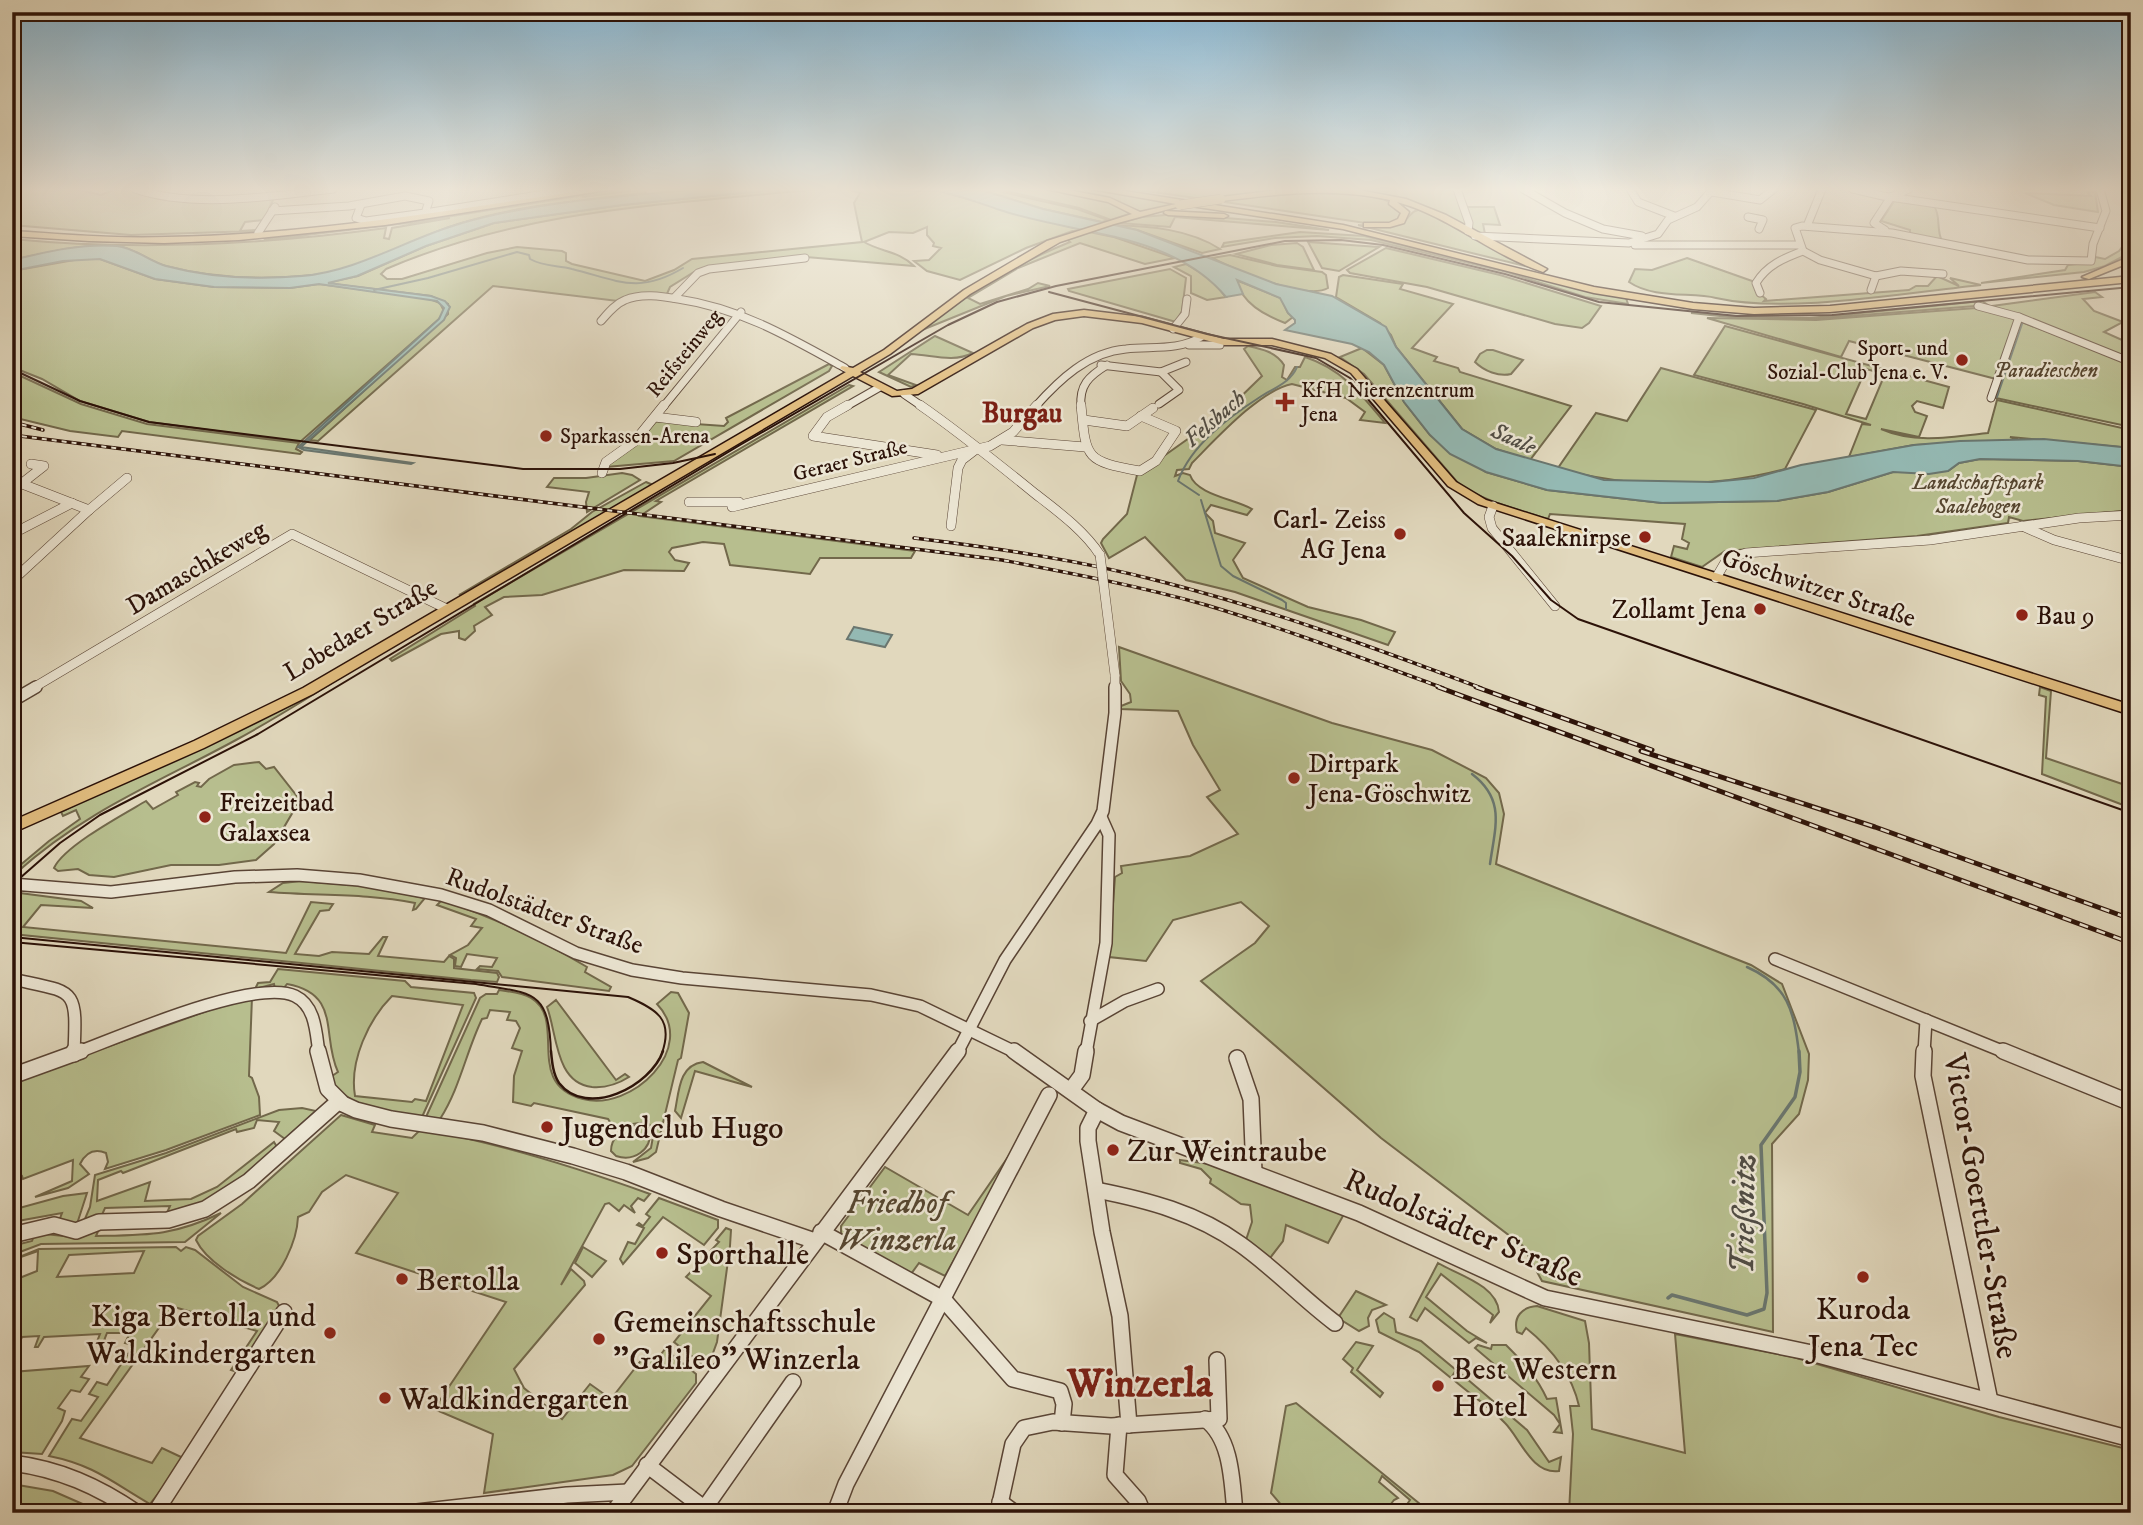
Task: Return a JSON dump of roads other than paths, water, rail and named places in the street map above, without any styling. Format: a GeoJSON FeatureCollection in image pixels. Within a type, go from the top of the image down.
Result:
{"type":"FeatureCollection","features":[{"type":"Feature","properties":{"kind":"main road","name":"Lobedaer Straße"},"geometry":{"type":"LineString","coordinates":[[12,827],[164,760],[305,693],[444,608],[720,449],[853,367],[906,340],[967,292],[1023,260]]}},
{"type":"Feature","properties":{"kind":"main road"},"geometry":{"type":"LineString","coordinates":[[1476,260],[1601,292],[1673,304],[1717,309],[1785,311],[1830,309],[2131,279]]}},
{"type":"Feature","properties":{"kind":"main road"},"geometry":{"type":"LineString","coordinates":[[1495,260],[1570,280],[1679,300],[1776,306],[1853,302],[2131,273]]}},
{"type":"Feature","properties":{"kind":"main road","name":"Lobedaer Straße"},"geometry":{"type":"LineString","coordinates":[[1521,260],[1570,280]]}},
{"type":"Feature","properties":{"kind":"main road"},"geometry":{"type":"LineString","coordinates":[[2084,278],[2128,260]]}},
{"type":"Feature","properties":{"kind":"main road","name":"Göschwitzer Straße"},"geometry":{"type":"LineString","coordinates":[[904,394],[914,392],[1030,326],[1053,317],[1084,313],[1102,313],[1230,343],[1257,341],[1293,346],[1346,365],[1360,377],[1452,484],[1471,497],[2131,710]]}},
{"type":"Feature","properties":{"kind":"main road"},"geometry":{"type":"LineString","coordinates":[[853,367],[880,387],[896,394],[904,394]]}},
{"type":"Feature","properties":{"kind":"main road"},"geometry":{"type":"LineString","coordinates":[[853,367],[904,394]]}},
{"type":"Feature","properties":{"kind":"street"},"geometry":{"type":"LineString","coordinates":[[674,298],[698,273],[709,268],[784,260]]}},
{"type":"Feature","properties":{"kind":"street"},"geometry":{"type":"LineString","coordinates":[[1760,293],[1756,283],[1779,260]]}},
{"type":"Feature","properties":{"kind":"street"},"geometry":{"type":"LineString","coordinates":[[1821,260],[1876,276],[1902,271],[1943,274]]}},
{"type":"Feature","properties":{"kind":"street"},"geometry":{"type":"LineString","coordinates":[[2039,260],[2091,260]]}},
{"type":"Feature","properties":{"kind":"street"},"geometry":{"type":"LineString","coordinates":[[1871,290],[1876,276]]}},
{"type":"Feature","properties":{"kind":"street"},"geometry":{"type":"LineString","coordinates":[[601,321],[618,304],[632,298],[674,298],[719,305],[741,312],[853,367]]}},
{"type":"Feature","properties":{"kind":"street"},"geometry":{"type":"LineString","coordinates":[[1173,329],[1185,314],[1187,299]]}},
{"type":"Feature","properties":{"kind":"street"},"geometry":{"type":"LineString","coordinates":[[1978,306],[2019,317],[2131,362]]}},
{"type":"Feature","properties":{"kind":"street","name":"Reifsteinweg"},"geometry":{"type":"LineString","coordinates":[[602,473],[606,462],[634,442],[741,312]]}},
{"type":"Feature","properties":{"kind":"street"},"geometry":{"type":"LineString","coordinates":[[1991,398],[2019,317]]}},
{"type":"Feature","properties":{"kind":"street"},"geometry":{"type":"LineString","coordinates":[[1187,345],[1201,337]]}},
{"type":"Feature","properties":{"kind":"street"},"geometry":{"type":"LineString","coordinates":[[1002,440],[1018,430],[1055,386],[1078,368],[1113,349],[1220,345]]}},
{"type":"Feature","properties":{"kind":"street"},"geometry":{"type":"LineString","coordinates":[[1078,368],[1107,365],[1161,372],[1186,362]]}},
{"type":"Feature","properties":{"kind":"street"},"geometry":{"type":"LineString","coordinates":[[1107,365],[1090,374],[1081,389],[1080,404],[1088,455],[1096,461],[1140,471],[1156,461],[1176,431],[1141,416]]}},
{"type":"Feature","properties":{"kind":"street"},"geometry":{"type":"LineString","coordinates":[[1084,420],[1127,426],[1179,390],[1161,372]]}},
{"type":"Feature","properties":{"kind":"street"},"geometry":{"type":"LineString","coordinates":[[880,387],[827,417],[813,436],[939,456]]}},
{"type":"Feature","properties":{"kind":"street"},"geometry":{"type":"LineString","coordinates":[[613,1513],[957,1053],[996,976],[1101,817],[1115,713],[1115,676],[1100,555],[1092,542],[960,433],[904,394]]}},
{"type":"Feature","properties":{"kind":"street","name":"Reifsteinweg"},"geometry":{"type":"LineString","coordinates":[[655,417],[696,422]]}},
{"type":"Feature","properties":{"kind":"street"},"geometry":{"type":"LineString","coordinates":[[1002,440],[1085,447]]}},
{"type":"Feature","properties":{"kind":"street","name":"Geraer Straße"},"geometry":{"type":"LineString","coordinates":[[732,507],[1002,440]]}},
{"type":"Feature","properties":{"kind":"street"},"geometry":{"type":"LineString","coordinates":[[951,526],[958,468],[962,460],[977,448]]}},
{"type":"Feature","properties":{"kind":"street"},"geometry":{"type":"LineString","coordinates":[[12,492],[19,483],[44,466],[32,464]]}},
{"type":"Feature","properties":{"kind":"street"},"geometry":{"type":"LineString","coordinates":[[12,581],[127,478]]}},
{"type":"Feature","properties":{"kind":"street"},"geometry":{"type":"LineString","coordinates":[[19,483],[89,510]]}},
{"type":"Feature","properties":{"kind":"street"},"geometry":{"type":"LineString","coordinates":[[690,502],[747,503]]}},
{"type":"Feature","properties":{"kind":"street"},"geometry":{"type":"LineString","coordinates":[[12,534],[72,503]]}},
{"type":"Feature","properties":{"kind":"street"},"geometry":{"type":"LineString","coordinates":[[1493,506],[1489,517],[1492,528],[1555,606]]}},
{"type":"Feature","properties":{"kind":"street"},"geometry":{"type":"LineString","coordinates":[[1716,578],[1727,559],[1746,553],[1930,540],[2131,514]]}},
{"type":"Feature","properties":{"kind":"street"},"geometry":{"type":"LineString","coordinates":[[2022,526],[2054,540],[2131,561]]}},
{"type":"Feature","properties":{"kind":"street","name":"Damaschkeweg"},"geometry":{"type":"LineString","coordinates":[[12,701],[292,534],[444,608]]}},
{"type":"Feature","properties":{"kind":"street"},"geometry":{"type":"LineString","coordinates":[[1071,1090],[1082,1075],[1106,943],[1108,835],[1101,817]]}},
{"type":"Feature","properties":{"kind":"street","name":"Rudolstädter Straße"},"geometry":{"type":"LineString","coordinates":[[12,884],[97,892],[266,875],[359,880],[470,902],[576,953],[632,970],[682,978],[852,993],[919,1006],[970,1028],[1023,1056],[1097,1110],[1136,1129],[1359,1213],[1545,1298],[1807,1352],[2131,1439]]}},
{"type":"Feature","properties":{"kind":"street"},"geometry":{"type":"LineString","coordinates":[[1775,959],[2131,1103]]}},
{"type":"Feature","properties":{"kind":"street"},"geometry":{"type":"LineString","coordinates":[[12,979],[70,996],[76,1007],[74,1054]]}},
{"type":"Feature","properties":{"kind":"street"},"geometry":{"type":"LineString","coordinates":[[1090,1021],[1125,1001],[1158,989]]}},
{"type":"Feature","properties":{"kind":"street"},"geometry":{"type":"LineString","coordinates":[[12,1076],[229,998],[254,992],[281,992],[300,1000],[312,1011],[318,1033],[322,1071],[330,1092],[339,1101],[360,1111],[482,1133],[622,1171],[818,1237],[943,1299],[964,1320],[1011,1378],[1060,1391],[1064,1404],[1062,1423]]}},
{"type":"Feature","properties":{"kind":"street","name":"Victor-Goerttler-Straße"},"geometry":{"type":"LineString","coordinates":[[1926,1020],[1923,1076],[1990,1401]]}},
{"type":"Feature","properties":{"kind":"street"},"geometry":{"type":"LineString","coordinates":[[1237,1058],[1251,1094],[1254,1172]]}},
{"type":"Feature","properties":{"kind":"street"},"geometry":{"type":"LineString","coordinates":[[835,1513],[846,1484],[1049,1095]]}},
{"type":"Feature","properties":{"kind":"street"},"geometry":{"type":"LineString","coordinates":[[12,1235],[54,1226],[76,1231],[99,1222],[168,1220],[205,1209],[226,1198],[248,1181],[339,1101]]}},
{"type":"Feature","properties":{"kind":"street"},"geometry":{"type":"LineString","coordinates":[[1097,1110],[1088,1128],[1096,1190],[1120,1316],[1124,1425],[1115,1475],[1118,1481],[1138,1498],[1143,1513]]}},
{"type":"Feature","properties":{"kind":"street"},"geometry":{"type":"LineString","coordinates":[[1096,1190],[1152,1202],[1207,1223],[1251,1252],[1335,1323]]}},
{"type":"Feature","properties":{"kind":"street"},"geometry":{"type":"LineString","coordinates":[[155,1513],[242,1381],[284,1311]]}},
{"type":"Feature","properties":{"kind":"street"},"geometry":{"type":"LineString","coordinates":[[1016,1513],[999,1507],[1013,1444],[1019,1432],[1030,1425],[1124,1425],[1219,1419],[1217,1360]]}},
{"type":"Feature","properties":{"kind":"street"},"geometry":{"type":"LineString","coordinates":[[647,1465],[707,1511],[793,1382]]}},
{"type":"Feature","properties":{"kind":"street"},"geometry":{"type":"LineString","coordinates":[[1204,1419],[1214,1425],[1222,1440],[1235,1513]]}},
{"type":"Feature","properties":{"kind":"street"},"geometry":{"type":"LineString","coordinates":[[12,1463],[37,1466],[87,1481],[137,1513]]}},
{"type":"Feature","properties":{"kind":"street"},"geometry":{"type":"LineString","coordinates":[[408,1513],[567,1495],[628,1492]]}},
{"type":"Feature","properties":{"kind":"water"},"geometry":{"type":"Polygon","coordinates":[[[12,260],[78,260],[63,261],[12,271],[12,260]]]}},
{"type":"Feature","properties":{"kind":"water"},"geometry":{"type":"Polygon","coordinates":[[[103,260],[152,260],[200,273],[251,278],[323,273],[363,261],[393,260],[357,276],[328,283],[431,296],[445,301],[450,307],[444,320],[301,447],[413,463],[411,464],[298,447],[439,319],[444,308],[437,301],[319,284],[290,288],[214,287],[155,279],[103,260]]]}},
{"type":"Feature","properties":{"kind":"water"},"geometry":{"type":"Polygon","coordinates":[[[1178,260],[1215,260],[1276,284],[1332,296],[1386,327],[1396,347],[1462,429],[1496,449],[1604,480],[1712,482],[1754,478],[1801,465],[1914,445],[1960,441],[2044,439],[2131,448],[2131,467],[2078,461],[1980,459],[1959,463],[1948,471],[1929,474],[1893,472],[1828,492],[1777,501],[1662,503],[1547,490],[1486,472],[1450,454],[1430,435],[1404,402],[1384,365],[1369,352],[1352,344],[1285,330],[1295,323],[1295,320],[1280,298],[1237,280],[1243,294],[1226,297],[1204,276],[1178,260]]]}},
{"type":"Feature","properties":{"kind":"water"},"geometry":{"type":"Polygon","coordinates":[[[854,627],[892,635],[885,647],[847,639],[854,627]]]}},
{"type":"Feature","properties":{"kind":"waterway"},"geometry":{"type":"LineString","coordinates":[[374,290],[489,260]]}},
{"type":"Feature","properties":{"kind":"waterway"},"geometry":{"type":"LineString","coordinates":[[533,260],[628,283],[653,281],[683,268]]}},
{"type":"Feature","properties":{"kind":"waterway"},"geometry":{"type":"LineString","coordinates":[[1997,397],[2023,321]]}},
{"type":"Feature","properties":{"kind":"waterway","name":"Felsbach"},"geometry":{"type":"LineString","coordinates":[[1199,495],[1178,481],[1192,455],[1212,433],[1248,405],[1286,381],[1297,367]]}},
{"type":"Feature","properties":{"kind":"waterway","name":"Felsbach"},"geometry":{"type":"LineString","coordinates":[[1201,500],[1221,566],[1233,576],[1282,600],[1286,603],[1286,609]]}},
{"type":"Feature","properties":{"kind":"waterway","name":"Trießnitz"},"geometry":{"type":"LineString","coordinates":[[1472,774],[1483,784],[1494,804],[1496,815],[1490,864]]}},
{"type":"Feature","properties":{"kind":"waterway","name":"Trießnitz"},"geometry":{"type":"LineString","coordinates":[[1747,967],[1761,974],[1780,991],[1795,1024],[1799,1053]]}},
{"type":"Feature","properties":{"kind":"waterway","name":"Trießnitz"},"geometry":{"type":"LineString","coordinates":[[1668,1298],[1672,1295],[1747,1315],[1764,1309],[1767,1293],[1761,1145],[1795,1097],[1800,1072],[1799,1051]]}},
{"type":"Feature","properties":{"kind":"tram line"},"geometry":{"type":"LineString","coordinates":[[12,885],[60,843],[100,815],[258,734],[740,445],[948,325],[997,302],[1056,286],[1187,260]]}},
{"type":"Feature","properties":{"kind":"tram line"},"geometry":{"type":"LineString","coordinates":[[1447,260],[1599,302],[1737,316],[1832,315],[2131,287]]}},
{"type":"Feature","properties":{"kind":"tram line"},"geometry":{"type":"LineString","coordinates":[[1049,292],[1207,334],[1316,358],[1350,378],[1464,513],[1512,556],[1551,600],[1578,619],[2131,813]]}},
{"type":"Feature","properties":{"kind":"tram line"},"geometry":{"type":"LineString","coordinates":[[12,369],[80,401],[149,422],[523,469],[620,469],[673,463],[715,454]]}},
{"type":"Feature","properties":{"kind":"tram line"},"geometry":{"type":"LineString","coordinates":[[12,937],[628,997],[647,1006],[660,1017],[666,1032],[662,1053]]}},
{"type":"Feature","properties":{"kind":"tram line"},"geometry":{"type":"LineString","coordinates":[[12,942],[476,984],[511,990],[524,993],[541,1005],[550,1032],[551,1053]]}},
{"type":"Feature","properties":{"kind":"tram line"},"geometry":{"type":"LineString","coordinates":[[551,1051],[554,1072],[559,1083],[571,1093],[585,1098],[617,1094],[632,1086],[646,1076],[662,1053]]}},
{"type":"Feature","properties":{"kind":"railway"},"geometry":{"type":"LineString","coordinates":[[12,422],[43,430]]}},
{"type":"Feature","properties":{"kind":"railway"},"geometry":{"type":"LineString","coordinates":[[12,435],[1002,560],[1130,586],[1206,605],[1443,688]]}},
{"type":"Feature","properties":{"kind":"railway"},"geometry":{"type":"LineString","coordinates":[[914,538],[1037,555],[1159,581],[1281,617],[1481,688]]}},
{"type":"Feature","properties":{"kind":"railway"},"geometry":{"type":"LineString","coordinates":[[1438,687],[2131,943]]}},
{"type":"Feature","properties":{"kind":"railway"},"geometry":{"type":"LineString","coordinates":[[1476,687],[1652,750]]}},
{"type":"Feature","properties":{"kind":"railway"},"geometry":{"type":"LineString","coordinates":[[1641,751],[1875,827],[2131,919]]}},
{"type":"Feature","properties":{"kind":"place","name":"Sport- und Sozial-Club Jena e. V."},"geometry":{"type":"Point","coordinates":[1962,360]}},
{"type":"Feature","properties":{"kind":"place","name":"KfH Nierenzentrum Jena"},"geometry":{"type":"Point","coordinates":[1285,402]}},
{"type":"Feature","properties":{"kind":"place","name":"Sparkassen-Arena"},"geometry":{"type":"Point","coordinates":[546,436]}},
{"type":"Feature","properties":{"kind":"place","name":"Carl- Zeiss AG Jena"},"geometry":{"type":"Point","coordinates":[1400,534]}},
{"type":"Feature","properties":{"kind":"place","name":"Saaleknirpse"},"geometry":{"type":"Point","coordinates":[1645,537]}},
{"type":"Feature","properties":{"kind":"place","name":"Zollamt Jena"},"geometry":{"type":"Point","coordinates":[1760,609]}},
{"type":"Feature","properties":{"kind":"place","name":"Bau 9"},"geometry":{"type":"Point","coordinates":[2022,615]}},
{"type":"Feature","properties":{"kind":"place","name":"Dirtpark Jena-Göschwitz"},"geometry":{"type":"Point","coordinates":[1294,778]}},
{"type":"Feature","properties":{"kind":"place","name":"Freizeitbad Galaxsea"},"geometry":{"type":"Point","coordinates":[205,817]}},
{"type":"Feature","properties":{"kind":"place","name":"Jugendclub Hugo"},"geometry":{"type":"Point","coordinates":[547,1127]}},
{"type":"Feature","properties":{"kind":"place","name":"Zur Weintraube"},"geometry":{"type":"Point","coordinates":[1113,1150]}},
{"type":"Feature","properties":{"kind":"place","name":"Sporthalle"},"geometry":{"type":"Point","coordinates":[662,1253]}},
{"type":"Feature","properties":{"kind":"place","name":"Kuroda Jena Tec"},"geometry":{"type":"Point","coordinates":[1863,1277]}},
{"type":"Feature","properties":{"kind":"place","name":"Bertolla"},"geometry":{"type":"Point","coordinates":[402,1279]}},
{"type":"Feature","properties":{"kind":"place","name":"Kiga Bertolla und Waldkindergarten"},"geometry":{"type":"Point","coordinates":[330,1333]}},
{"type":"Feature","properties":{"kind":"place","name":"Gemeinschaftsschule \"Galileo\" Winzerla"},"geometry":{"type":"Point","coordinates":[599,1339]}},
{"type":"Feature","properties":{"kind":"place","name":"Best Western Hotel"},"geometry":{"type":"Point","coordinates":[1438,1386]}},
{"type":"Feature","properties":{"kind":"place","name":"Waldkindergarten"},"geometry":{"type":"Point","coordinates":[385,1398]}},
{"type":"Feature","properties":{"kind":"district","name":"Burgau"},"geometry":{"type":"Point","coordinates":[1022,412]}},
{"type":"Feature","properties":{"kind":"district","name":"Winzerla"},"geometry":{"type":"Point","coordinates":[1140,1382]}},
{"type":"Feature","properties":{"kind":"park label","name":"Paradieschen"},"geometry":{"type":"Point","coordinates":[2046,370]}},
{"type":"Feature","properties":{"kind":"park label","name":"Landschaftspark Saalebogen"},"geometry":{"type":"Point","coordinates":[1978,494]}},
{"type":"Feature","properties":{"kind":"park label","name":"Friedhof Winzerla"},"geometry":{"type":"Point","coordinates":[897,1220]}},
{"type":"Feature","properties":{"kind":"water label","name":"Saale"},"geometry":{"type":"Point","coordinates":[1514,438]}}]}
